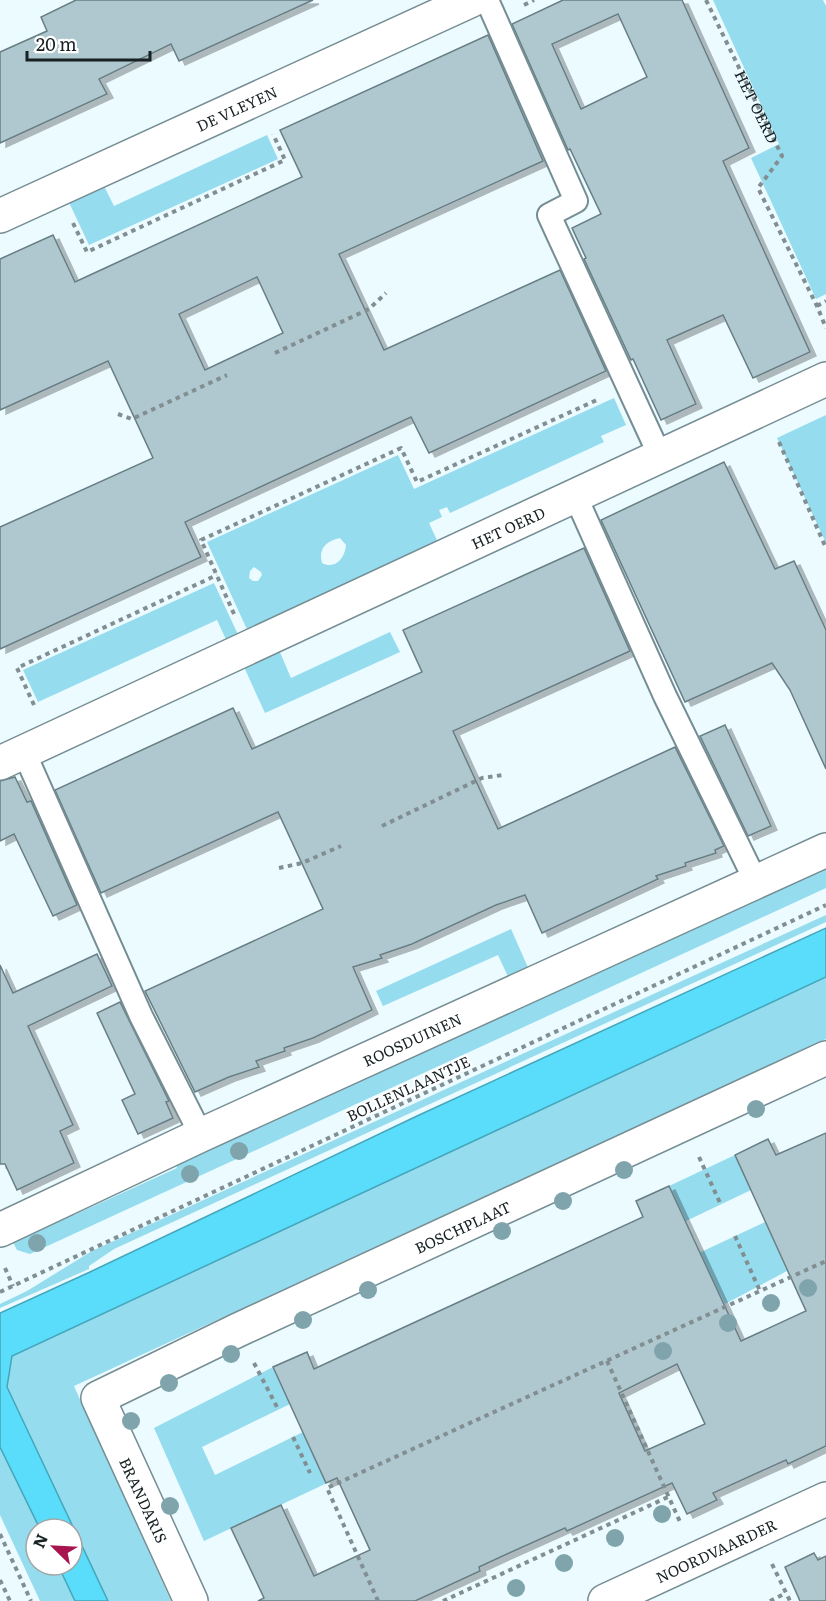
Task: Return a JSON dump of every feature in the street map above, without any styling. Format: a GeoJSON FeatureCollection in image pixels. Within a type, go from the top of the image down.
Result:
{"type":"FeatureCollection","features":[{"type":"Feature","properties":{"kind":"street","name":"DE VLEYEN"},"geometry":{"type":"LineString","coordinates":[[0,216],[472,0]]}},
{"type":"Feature","properties":{"kind":"street","name":"HET OERD"},"geometry":{"type":"LineString","coordinates":[[24,752],[826,379]]}},
{"type":"Feature","properties":{"kind":"street","name":"ROOSDUINEN"},"geometry":{"type":"LineString","coordinates":[[0,1230],[201,1135],[826,850]]}},
{"type":"Feature","properties":{"kind":"street","name":"BOSCHPLAAT"},"geometry":{"type":"LineString","coordinates":[[98,1398],[238,1330],[826,1058]]}},
{"type":"Feature","properties":{"kind":"street","name":"BRANDARIS"},"geometry":{"type":"LineString","coordinates":[[98,1398],[191,1601]]}},
{"type":"Feature","properties":{"kind":"street","name":"NOORDVAARDER"},"geometry":{"type":"LineString","coordinates":[[605,1601],[826,1499]]}},
{"type":"Feature","properties":{"kind":"lane"},"geometry":{"type":"LineString","coordinates":[[487,0],[576,201],[549,215],[660,456]]}},
{"type":"Feature","properties":{"kind":"lane"},"geometry":{"type":"LineString","coordinates":[[575,495],[665,696],[756,882]]}},
{"type":"Feature","properties":{"kind":"lane"},"geometry":{"type":"LineString","coordinates":[[24,752],[141,1016],[201,1135]]}},
{"type":"Feature","properties":{"kind":"path","name":"HET OERD"},"geometry":{"type":"LineString","coordinates":[[706,0],[782,156],[758,188],[826,328]]}},
{"type":"Feature","properties":{"kind":"path"},"geometry":{"type":"LineString","coordinates":[[275,353],[369,309],[386,293]]}},
{"type":"Feature","properties":{"kind":"path"},"geometry":{"type":"LineString","coordinates":[[817,306],[826,301]]}},
{"type":"Feature","properties":{"kind":"path"},"geometry":{"type":"LineString","coordinates":[[118,414],[132,419],[227,375]]}},
{"type":"Feature","properties":{"kind":"path"},"geometry":{"type":"LineString","coordinates":[[249,647],[201,540],[401,448],[417,482],[627,387]]}},
{"type":"Feature","properties":{"kind":"path"},"geometry":{"type":"LineString","coordinates":[[765,407],[826,548]]}},
{"type":"Feature","properties":{"kind":"path"},"geometry":{"type":"LineString","coordinates":[[24,752],[17,668],[217,575]]}},
{"type":"Feature","properties":{"kind":"path"},"geometry":{"type":"LineString","coordinates":[[382,826],[482,778],[502,776]]}},
{"type":"Feature","properties":{"kind":"path"},"geometry":{"type":"LineString","coordinates":[[279,868],[302,863],[341,846]]}},
{"type":"Feature","properties":{"kind":"path","name":"BOLLENLAANTJE"},"geometry":{"type":"LineString","coordinates":[[0,1292],[826,905]]}},
{"type":"Feature","properties":{"kind":"path"},"geometry":{"type":"LineString","coordinates":[[704,1169],[721,1205]]}},
{"type":"Feature","properties":{"kind":"path"},"geometry":{"type":"LineString","coordinates":[[735,1236],[760,1291]]}},
{"type":"Feature","properties":{"kind":"path"},"geometry":{"type":"LineString","coordinates":[[0,1258],[13,1286]]}},
{"type":"Feature","properties":{"kind":"path"},"geometry":{"type":"LineString","coordinates":[[378,1601],[327,1488],[826,1260]]}},
{"type":"Feature","properties":{"kind":"path"},"geometry":{"type":"LineString","coordinates":[[238,1330],[278,1409]]}},
{"type":"Feature","properties":{"kind":"path"},"geometry":{"type":"LineString","coordinates":[[607,1360],[696,1559]]}},
{"type":"Feature","properties":{"kind":"path"},"geometry":{"type":"LineString","coordinates":[[293,1437],[310,1473]]}},
{"type":"Feature","properties":{"kind":"path"},"geometry":{"type":"LineString","coordinates":[[443,1601],[668,1497]]}},
{"type":"Feature","properties":{"kind":"path"},"geometry":{"type":"LineString","coordinates":[[0,1534],[31,1601]]}},
{"type":"Feature","properties":{"kind":"path"},"geometry":{"type":"LineString","coordinates":[[0,1580],[10,1601]]}},
{"type":"Feature","properties":{"kind":"path"},"geometry":{"type":"LineString","coordinates":[[770,1601],[786,1593]]}},
{"type":"Feature","properties":{"kind":"shaded area"},"geometry":{"type":"Polygon","coordinates":[[[713,0],[823,0],[826,6],[826,294],[816,299],[751,158],[779,144],[713,0]]]}},
{"type":"Feature","properties":{"kind":"shaded area"},"geometry":{"type":"Polygon","coordinates":[[[267,135],[278,159],[89,245],[66,196],[101,180],[114,206],[267,135]]]}},
{"type":"Feature","properties":{"kind":"shaded area"},"geometry":{"type":"Polygon","coordinates":[[[614,398],[626,425],[601,436],[604,442],[450,513],[447,507],[439,510],[442,517],[429,523],[441,549],[250,636],[207,542],[398,455],[414,489],[614,398]],[[340,538],[324,546],[321,554],[322,563],[335,564],[344,554],[346,545],[340,538]],[[254,567],[250,571],[249,578],[258,581],[262,575],[254,567]]]}},
{"type":"Feature","properties":{"kind":"shaded area"},"geometry":{"type":"Polygon","coordinates":[[[826,415],[826,543],[777,438],[826,415]]]}},
{"type":"Feature","properties":{"kind":"shaded area"},"geometry":{"type":"Polygon","coordinates":[[[214,583],[241,641],[229,646],[217,620],[38,702],[23,670],[214,583]]]}},
{"type":"Feature","properties":{"kind":"shaded area"},"geometry":{"type":"Polygon","coordinates":[[[390,632],[400,652],[265,713],[244,667],[279,650],[291,678],[390,632]]]}},
{"type":"Feature","properties":{"kind":"shaded area"},"geometry":{"type":"Polygon","coordinates":[[[826,865],[826,888],[30,1254],[17,1250],[12,1240],[73,1212],[74,1215],[177,1168],[176,1164],[826,865]]]}},
{"type":"Feature","properties":{"kind":"shaded area"},"geometry":{"type":"Polygon","coordinates":[[[826,915],[826,922],[114,1249],[89,1266],[89,1269],[0,1308],[0,1304],[27,1291],[92,1251],[826,915]]]}},
{"type":"Feature","properties":{"kind":"shaded area"},"geometry":{"type":"Polygon","coordinates":[[[826,928],[826,977],[12,1356],[7,1387],[68,1517],[34,1517],[0,1447],[0,1313],[417,1116],[826,928]]]}},
{"type":"Feature","properties":{"kind":"shaded area"},"geometry":{"type":"Polygon","coordinates":[[[511,929],[530,972],[510,981],[498,955],[383,1006],[376,991],[511,929]]]}},
{"type":"Feature","properties":{"kind":"shaded area"},"geometry":{"type":"Polygon","coordinates":[[[826,977],[826,1039],[74,1386],[171,1601],[108,1601],[84,1550],[84,1517],[68,1517],[7,1387],[12,1356],[826,977]]]}},
{"type":"Feature","properties":{"kind":"shaded area"},"geometry":{"type":"Polygon","coordinates":[[[735,1155],[751,1190],[686,1221],[669,1186],[735,1155]]]}},
{"type":"Feature","properties":{"kind":"shaded area"},"geometry":{"type":"Polygon","coordinates":[[[765,1222],[787,1271],[725,1304],[699,1253],[765,1222]]]}},
{"type":"Feature","properties":{"kind":"shaded area"},"geometry":{"type":"Polygon","coordinates":[[[273,1367],[290,1404],[202,1447],[215,1475],[303,1432],[327,1483],[204,1541],[154,1428],[273,1367]]]}},
{"type":"Feature","properties":{"kind":"shaded area"},"geometry":{"type":"Polygon","coordinates":[[[0,1447],[34,1517],[24,1517],[24,1567],[0,1515],[0,1447]]]}},
{"type":"Feature","properties":{"kind":"shaded area"},"geometry":{"type":"Polygon","coordinates":[[[84,1550],[108,1601],[75,1601],[64,1577],[84,1577],[84,1550]]]}},
{"type":"Feature","properties":{"kind":"shaded area"},"geometry":{"type":"Polygon","coordinates":[[[29,1577],[64,1577],[75,1601],[40,1601],[29,1577]]]}},
{"type":"Feature","properties":{"kind":"building"},"geometry":{"type":"Polygon","coordinates":[[[76,0],[313,0],[179,61],[171,44],[99,79],[107,94],[0,143],[0,52],[47,31],[41,17],[76,0]]]}},
{"type":"Feature","properties":{"kind":"building"},"geometry":{"type":"Polygon","coordinates":[[[563,0],[682,0],[749,148],[723,161],[810,352],[753,378],[723,315],[667,340],[696,404],[661,420],[584,259],[586,258],[572,228],[601,214],[570,149],[568,150],[512,24],[563,0]],[[618,14],[552,44],[581,109],[647,77],[618,14]]]}},
{"type":"Feature","properties":{"kind":"building"},"geometry":{"type":"Polygon","coordinates":[[[488,35],[543,161],[339,254],[384,350],[560,270],[606,371],[429,453],[411,417],[185,522],[201,557],[0,649],[0,527],[153,458],[108,361],[0,410],[0,259],[53,235],[75,282],[302,177],[280,130],[488,35]],[[257,277],[179,314],[205,370],[283,333],[257,277]]]}},
{"type":"Feature","properties":{"kind":"building"},"geometry":{"type":"Polygon","coordinates":[[[724,462],[775,569],[794,561],[826,630],[826,769],[790,690],[772,663],[685,702],[601,520],[724,462]]]}},
{"type":"Feature","properties":{"kind":"building"},"geometry":{"type":"Polygon","coordinates":[[[584,548],[630,651],[453,731],[498,829],[675,747],[724,846],[715,850],[716,853],[656,876],[658,879],[542,933],[525,895],[496,905],[412,944],[380,955],[382,958],[353,967],[372,1010],[313,1038],[284,1048],[285,1051],[256,1061],[259,1067],[195,1092],[145,991],[323,909],[278,812],[101,893],[55,790],[233,708],[252,749],[422,672],[403,630],[584,548]]]}},
{"type":"Feature","properties":{"kind":"building"},"geometry":{"type":"Polygon","coordinates":[[[725,725],[771,826],[748,836],[700,736],[725,725]]]}},
{"type":"Feature","properties":{"kind":"building"},"geometry":{"type":"Polygon","coordinates":[[[15,777],[27,802],[31,801],[77,905],[53,916],[14,834],[0,841],[0,781],[15,777]]]}},
{"type":"Feature","properties":{"kind":"building"},"geometry":{"type":"Polygon","coordinates":[[[97,954],[112,986],[28,1026],[73,1125],[60,1131],[74,1163],[17,1190],[5,1164],[0,1164],[0,965],[13,993],[97,954]]]}},
{"type":"Feature","properties":{"kind":"building"},"geometry":{"type":"Polygon","coordinates":[[[120,1002],[169,1101],[166,1102],[173,1118],[138,1134],[122,1100],[135,1094],[97,1013],[120,1002]]]}},
{"type":"Feature","properties":{"kind":"building"},"geometry":{"type":"Polygon","coordinates":[[[826,1133],[826,1446],[788,1464],[786,1460],[713,1493],[717,1500],[687,1514],[672,1483],[567,1531],[565,1528],[507,1554],[479,1567],[480,1571],[415,1601],[258,1601],[264,1598],[231,1528],[281,1505],[314,1576],[370,1550],[337,1478],[326,1483],[273,1367],[307,1352],[314,1369],[643,1217],[636,1201],[669,1186],[741,1341],[806,1311],[735,1155],[768,1139],[776,1155],[826,1133]],[[677,1364],[619,1393],[645,1451],[705,1424],[677,1364]]]}},
{"type":"Feature","properties":{"kind":"building"},"geometry":{"type":"Polygon","coordinates":[[[814,1553],[818,1560],[826,1556],[826,1601],[800,1601],[785,1567],[814,1553]]]}}]}
